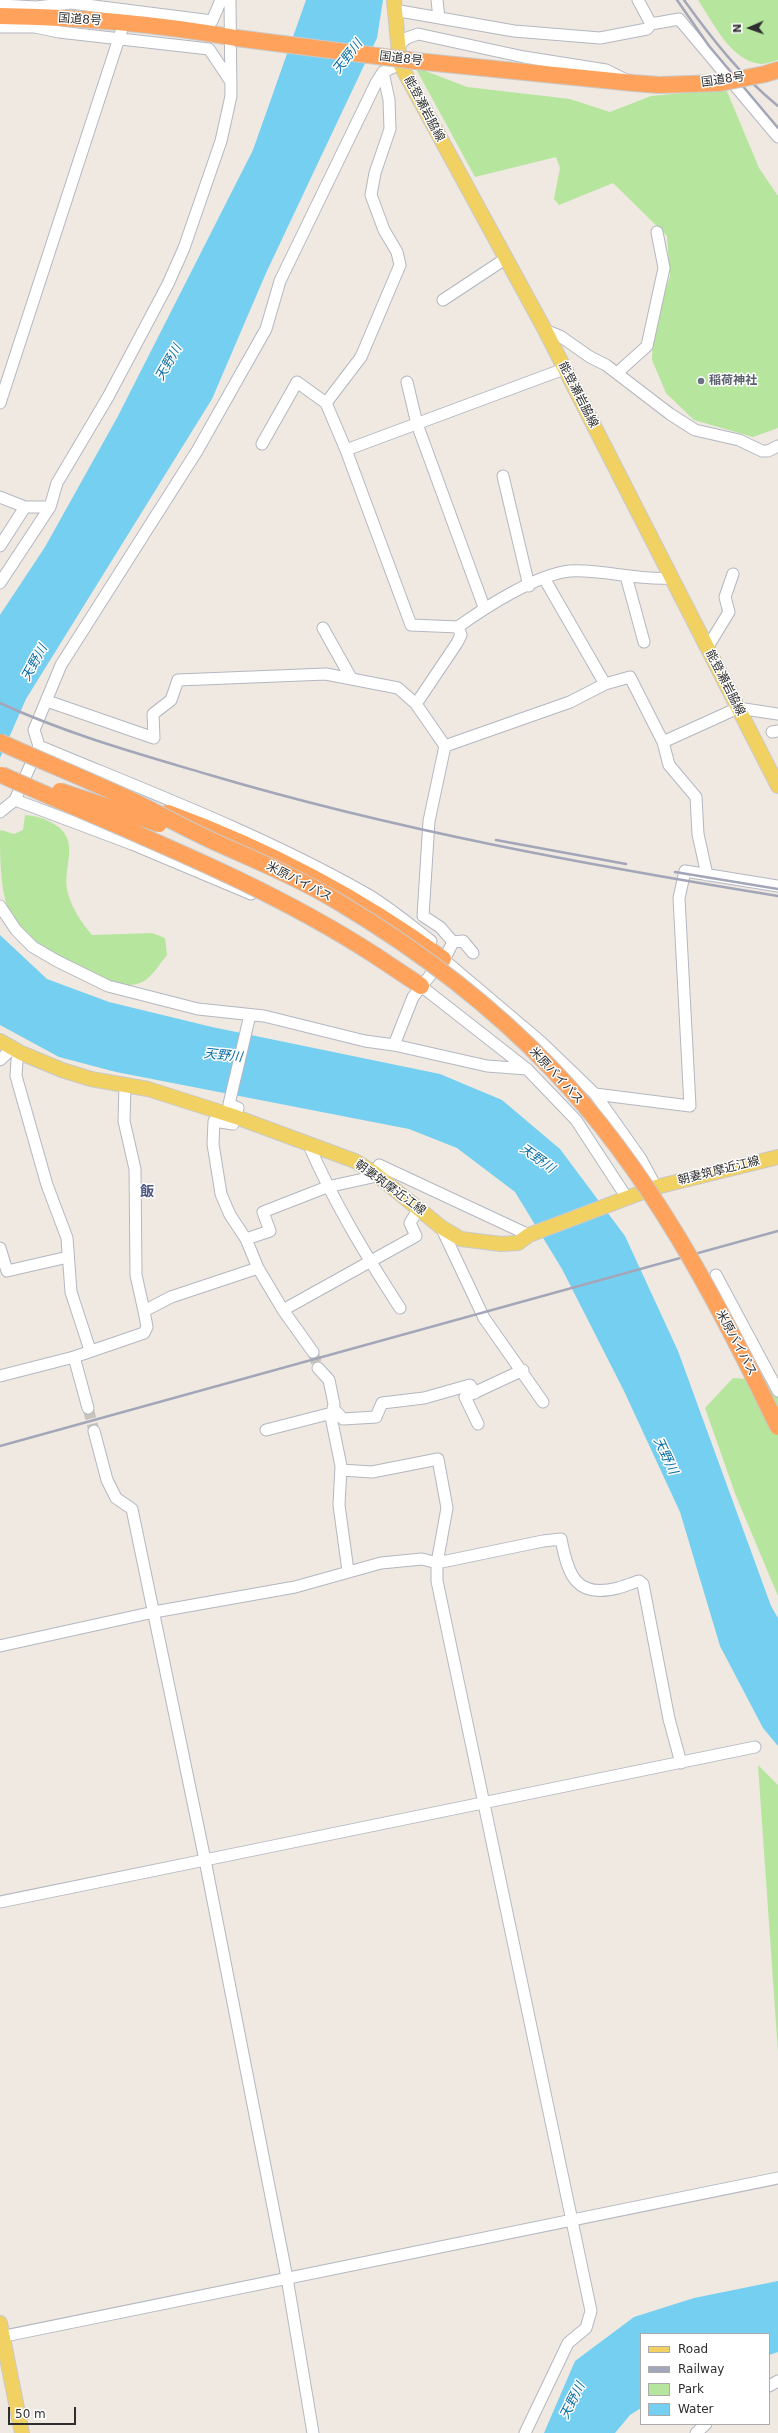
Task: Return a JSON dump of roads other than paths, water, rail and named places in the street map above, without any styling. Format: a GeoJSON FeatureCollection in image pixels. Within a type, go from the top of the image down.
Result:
{"type":"FeatureCollection","features":[{"type":"Feature","properties":{"kind":"highway","name":"国道8号"},"geometry":{"type":"LineString","coordinates":[[0,16],[60,25],[152,26],[233,38],[416,60],[659,85],[720,83],[771,72]]}},
{"type":"Feature","properties":{"kind":"highway","name":"米原バイパス"},"geometry":{"type":"LineString","coordinates":[[0,742],[120,795],[214,842],[268,865],[339,902],[409,948],[482,1004],[552,1069],[626,1159],[683,1245],[742,1352],[778,1427]]}},
{"type":"Feature","properties":{"kind":"highway","name":"米原バイパス"},"geometry":{"type":"LineString","coordinates":[[1,775],[34,782],[214,842]]}},
{"type":"Feature","properties":{"kind":"highway"},"geometry":{"type":"LineString","coordinates":[[1,775],[254,887],[332,928],[376,956],[419,989]]}},
{"type":"Feature","properties":{"kind":"highway"},"geometry":{"type":"LineString","coordinates":[[120,795],[218,831],[273,856],[340,891],[445,956]]}},
{"type":"Feature","properties":{"kind":"main road","name":"能登瀬岩脇線"},"geometry":{"type":"LineString","coordinates":[[394,5],[400,64],[545,330],[778,786]]}},
{"type":"Feature","properties":{"kind":"main road","name":"朝妻筑摩近江線"},"geometry":{"type":"LineString","coordinates":[[0,1040],[16,1051],[91,1079],[148,1089],[236,1117],[355,1161],[419,1208],[441,1227],[461,1239],[480,1243],[518,1242],[533,1234],[656,1187],[749,1162],[778,1157]]}},
{"type":"Feature","properties":{"kind":"main road"},"geometry":{"type":"LineString","coordinates":[[0,2323],[1,2337],[22,2433]]}},
{"type":"Feature","properties":{"kind":"street"},"geometry":{"type":"LineString","coordinates":[[0,5],[36,7],[71,3],[129,4],[212,21],[221,0]]}},
{"type":"Feature","properties":{"kind":"street"},"geometry":{"type":"LineString","coordinates":[[0,583],[50,506],[57,483],[108,397],[168,284],[184,248],[221,141],[231,96],[233,38],[230,0]]}},
{"type":"Feature","properties":{"kind":"street"},"geometry":{"type":"LineString","coordinates":[[437,0],[439,18]]}},
{"type":"Feature","properties":{"kind":"street"},"geometry":{"type":"LineString","coordinates":[[638,0],[651,24]]}},
{"type":"Feature","properties":{"kind":"street"},"geometry":{"type":"LineString","coordinates":[[394,5],[439,18],[514,31],[600,38],[647,29],[651,24],[679,19],[778,137]]}},
{"type":"Feature","properties":{"kind":"street"},"geometry":{"type":"LineString","coordinates":[[0,27],[60,25],[209,49],[231,82]]}},
{"type":"Feature","properties":{"kind":"street"},"geometry":{"type":"LineString","coordinates":[[0,403],[120,34]]}},
{"type":"Feature","properties":{"kind":"street"},"geometry":{"type":"LineString","coordinates":[[398,46],[407,38],[418,34],[524,57],[606,70],[633,83]]}},
{"type":"Feature","properties":{"kind":"street"},"geometry":{"type":"LineString","coordinates":[[0,812],[15,800],[39,746],[34,730],[61,665],[197,451],[266,329],[280,281],[345,144],[384,72],[400,64]]}},
{"type":"Feature","properties":{"kind":"street"},"geometry":{"type":"LineString","coordinates":[[326,403],[361,356],[400,265],[397,252],[384,230],[371,195],[375,174],[390,129],[389,100],[384,72]]}},
{"type":"Feature","properties":{"kind":"street"},"geometry":{"type":"LineString","coordinates":[[617,373],[647,346],[664,268],[657,232]]}},
{"type":"Feature","properties":{"kind":"street"},"geometry":{"type":"LineString","coordinates":[[443,300],[506,259]]}},
{"type":"Feature","properties":{"kind":"street"},"geometry":{"type":"LineString","coordinates":[[545,330],[560,336],[590,357],[617,373],[670,414],[695,430],[739,440],[762,451],[768,452],[777,447]]}},
{"type":"Feature","properties":{"kind":"street"},"geometry":{"type":"LineString","coordinates":[[346,450],[564,369]]}},
{"type":"Feature","properties":{"kind":"street"},"geometry":{"type":"LineString","coordinates":[[262,444],[296,382],[326,403],[346,450],[411,625],[458,628],[484,607],[544,578],[570,571],[671,578]]}},
{"type":"Feature","properties":{"kind":"street"},"geometry":{"type":"LineString","coordinates":[[407,382],[417,424],[484,607]]}},
{"type":"Feature","properties":{"kind":"street"},"geometry":{"type":"LineString","coordinates":[[503,476],[529,586]]}},
{"type":"Feature","properties":{"kind":"street"},"geometry":{"type":"LineString","coordinates":[[0,497],[25,507],[50,506]]}},
{"type":"Feature","properties":{"kind":"street"},"geometry":{"type":"LineString","coordinates":[[0,546],[25,507]]}},
{"type":"Feature","properties":{"kind":"street"},"geometry":{"type":"LineString","coordinates":[[707,648],[729,612],[725,597],[734,574]]}},
{"type":"Feature","properties":{"kind":"street"},"geometry":{"type":"LineString","coordinates":[[626,576],[644,642]]}},
{"type":"Feature","properties":{"kind":"street"},"geometry":{"type":"LineString","coordinates":[[544,578],[604,684]]}},
{"type":"Feature","properties":{"kind":"street"},"geometry":{"type":"LineString","coordinates":[[323,628],[351,678]]}},
{"type":"Feature","properties":{"kind":"street"},"geometry":{"type":"LineString","coordinates":[[416,704],[457,643],[461,635],[458,628]]}},
{"type":"Feature","properties":{"kind":"street"},"geometry":{"type":"LineString","coordinates":[[47,701],[154,738],[153,714],[171,700],[178,680],[326,674],[398,688],[416,704],[445,746],[429,821],[425,851],[423,916],[440,927],[453,942]]}},
{"type":"Feature","properties":{"kind":"street"},"geometry":{"type":"LineString","coordinates":[[445,746],[570,702],[604,684],[630,677],[663,742],[669,765],[696,798],[698,834],[707,875]]}},
{"type":"Feature","properties":{"kind":"street"},"geometry":{"type":"LineString","coordinates":[[663,742],[738,708],[778,714]]}},
{"type":"Feature","properties":{"kind":"street"},"geometry":{"type":"LineString","coordinates":[[39,746],[219,821],[366,894],[445,956],[541,1042],[595,1094],[641,1159],[656,1187]]}},
{"type":"Feature","properties":{"kind":"street"},"geometry":{"type":"LineString","coordinates":[[15,800],[132,844],[250,894],[329,934],[419,989],[528,1069],[576,1120],[621,1201]]}},
{"type":"Feature","properties":{"kind":"street"},"geometry":{"type":"LineString","coordinates":[[595,1094],[690,1106],[679,898],[685,871],[778,886]]}},
{"type":"Feature","properties":{"kind":"street"},"geometry":{"type":"LineString","coordinates":[[0,906],[16,930],[33,947],[108,986],[198,1009],[249,1020],[264,1016],[365,1042],[394,1045],[488,1066],[528,1069]]}},
{"type":"Feature","properties":{"kind":"street"},"geometry":{"type":"LineString","coordinates":[[453,942],[463,941],[473,953]]}},
{"type":"Feature","properties":{"kind":"street"},"geometry":{"type":"LineString","coordinates":[[394,1045],[419,989],[445,956],[453,942]]}},
{"type":"Feature","properties":{"kind":"street"},"geometry":{"type":"LineString","coordinates":[[249,1020],[229,1104],[238,1108],[236,1117],[233,1124],[214,1121],[213,1144],[221,1194],[230,1215],[246,1239],[258,1268],[283,1310],[313,1352]]}},
{"type":"Feature","properties":{"kind":"street"},"geometry":{"type":"LineString","coordinates":[[0,1060],[16,1051],[16,1076],[47,1185],[67,1238],[72,1292],[90,1350]]}},
{"type":"Feature","properties":{"kind":"street"},"geometry":{"type":"LineString","coordinates":[[0,1376],[74,1357],[90,1350],[144,1332],[147,1327],[136,1276],[135,1169],[124,1122],[125,1085]]}},
{"type":"Feature","properties":{"kind":"street"},"geometry":{"type":"LineString","coordinates":[[308,1143],[327,1187],[369,1260],[400,1308]]}},
{"type":"Feature","properties":{"kind":"street"},"geometry":{"type":"LineString","coordinates":[[246,1239],[270,1231],[263,1212],[327,1187],[377,1176],[379,1165],[533,1234]]}},
{"type":"Feature","properties":{"kind":"street"},"geometry":{"type":"LineString","coordinates":[[283,1310],[369,1260],[416,1236],[410,1223],[419,1208]]}},
{"type":"Feature","properties":{"kind":"street"},"geometry":{"type":"LineString","coordinates":[[441,1227],[484,1318],[523,1370],[543,1402]]}},
{"type":"Feature","properties":{"kind":"street"},"geometry":{"type":"LineString","coordinates":[[0,1248],[7,1271],[68,1257]]}},
{"type":"Feature","properties":{"kind":"street"},"geometry":{"type":"LineString","coordinates":[[144,1311],[171,1297],[258,1268]]}},
{"type":"Feature","properties":{"kind":"street"},"geometry":{"type":"LineString","coordinates":[[716,1275],[778,1392]]}},
{"type":"Feature","properties":{"kind":"street"},"geometry":{"type":"LineString","coordinates":[[74,1357],[88,1408]]}},
{"type":"Feature","properties":{"kind":"street"},"geometry":{"type":"LineString","coordinates":[[318,1368],[329,1380],[341,1470],[339,1504],[348,1571]]}},
{"type":"Feature","properties":{"kind":"street"},"geometry":{"type":"LineString","coordinates":[[478,1424],[465,1397],[523,1370]]}},
{"type":"Feature","properties":{"kind":"street"},"geometry":{"type":"LineString","coordinates":[[332,1411],[343,1419],[376,1417],[382,1403],[424,1398],[470,1385],[475,1393]]}},
{"type":"Feature","properties":{"kind":"street"},"geometry":{"type":"LineString","coordinates":[[266,1430],[332,1411]]}},
{"type":"Feature","properties":{"kind":"street"},"geometry":{"type":"LineString","coordinates":[[94,1431],[107,1480],[116,1498],[132,1509],[205,1860],[287,2278],[313,2433]]}},
{"type":"Feature","properties":{"kind":"street"},"geometry":{"type":"LineString","coordinates":[[341,1470],[372,1472],[438,1459],[447,1508],[437,1563],[437,1581],[590,2310],[586,2328],[568,2343],[525,2433]]}},
{"type":"Feature","properties":{"kind":"street"},"geometry":{"type":"LineString","coordinates":[[0,1646],[154,1612],[296,1587],[348,1571],[388,1562],[422,1559],[437,1563],[543,1541],[561,1539],[565,1558],[571,1573],[580,1586],[590,1591],[618,1588],[639,1581],[643,1584],[669,1719],[681,1763]]}},
{"type":"Feature","properties":{"kind":"street"},"geometry":{"type":"LineString","coordinates":[[0,1902],[484,1804],[755,1747]]}},
{"type":"Feature","properties":{"kind":"street"},"geometry":{"type":"LineString","coordinates":[[1,2337],[778,2178]]}},
{"type":"Feature","properties":{"kind":"street"},"geometry":{"type":"LineString","coordinates":[[696,2433],[705,2425]]}},
{"type":"Feature","properties":{"kind":"water","name":"天野川"},"geometry":{"type":"Polygon","coordinates":[[[306,0],[383,0],[377,38],[266,273],[212,399],[26,699],[0,758],[0,615],[45,547],[118,416],[253,150],[306,0]]]}},
{"type":"Feature","properties":{"kind":"water","name":"天野川"},"geometry":{"type":"Polygon","coordinates":[[[0,935],[47,979],[109,1002],[212,1027],[440,1074],[502,1100],[560,1149],[625,1236],[678,1351],[771,1606],[778,1618],[778,1746],[763,1728],[720,1646],[680,1512],[624,1391],[562,1269],[515,1192],[457,1148],[409,1129],[116,1072],[59,1057],[0,1025],[0,935]]]}},
{"type":"Feature","properties":{"kind":"water","name":"天野川"},"geometry":{"type":"Polygon","coordinates":[[[778,2281],[778,2352],[770,2355],[770,2333],[640,2333],[640,2409],[630,2415],[615,2433],[544,2433],[575,2361],[634,2317],[694,2298],[778,2281]]]}},
{"type":"Feature","properties":{"kind":"tunnel"},"geometry":{"type":"LineString","coordinates":[[313,1352],[318,1368]]}},
{"type":"Feature","properties":{"kind":"tunnel"},"geometry":{"type":"LineString","coordinates":[[88,1408],[94,1431]]}},
{"type":"Feature","properties":{"kind":"railway"},"geometry":{"type":"LineString","coordinates":[[677,0],[709,46],[778,128]]}},
{"type":"Feature","properties":{"kind":"railway"},"geometry":{"type":"LineString","coordinates":[[684,0],[705,29],[739,70],[778,106]]}},
{"type":"Feature","properties":{"kind":"railway"},"geometry":{"type":"LineString","coordinates":[[0,703],[77,734],[130,751],[280,795],[350,813],[563,859],[778,896]]}},
{"type":"Feature","properties":{"kind":"railway"},"geometry":{"type":"LineString","coordinates":[[496,840],[626,864]]}},
{"type":"Feature","properties":{"kind":"railway"},"geometry":{"type":"LineString","coordinates":[[675,872],[778,889]]}},
{"type":"Feature","properties":{"kind":"railway"},"geometry":{"type":"LineString","coordinates":[[0,1446],[778,1231]]}},
{"type":"Feature","properties":{"kind":"place","name":"稲荷神社"},"geometry":{"type":"Point","coordinates":[701,381]}},
{"type":"Feature","properties":{"kind":"district","name":"飯"},"geometry":{"type":"Point","coordinates":[147,1192]}}]}
